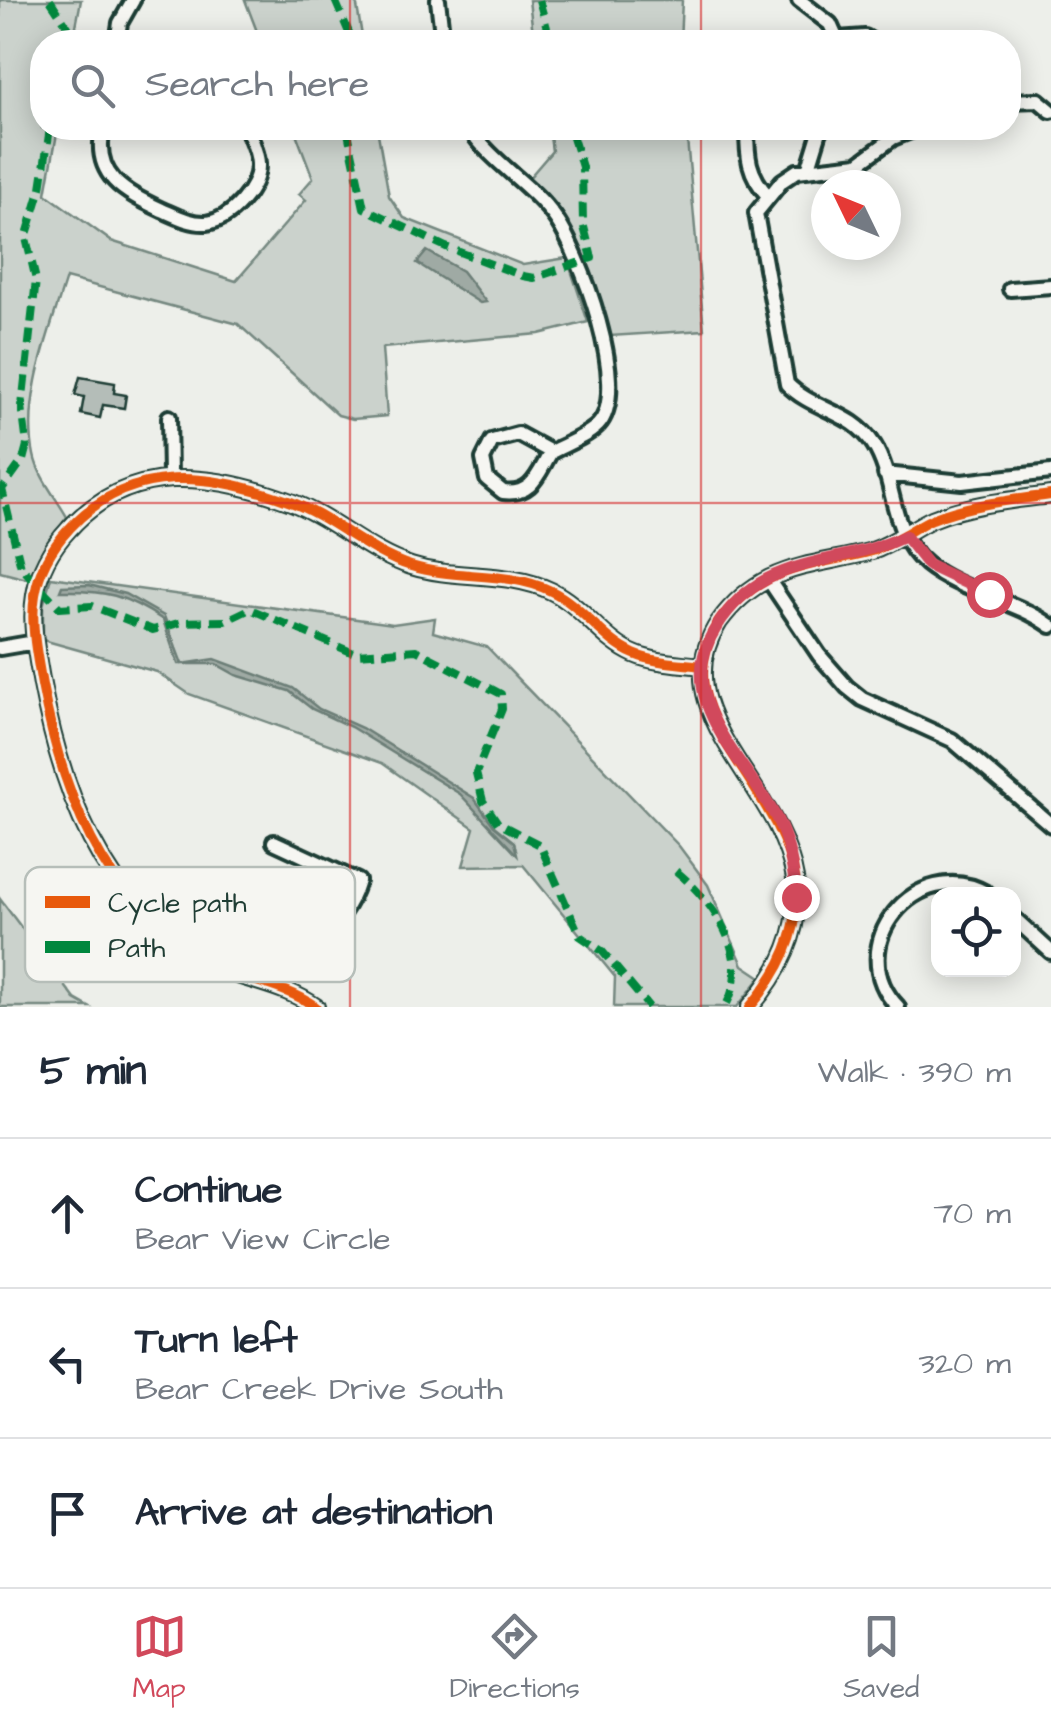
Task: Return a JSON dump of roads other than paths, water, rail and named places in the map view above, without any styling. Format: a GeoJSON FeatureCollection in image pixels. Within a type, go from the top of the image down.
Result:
{"type":"FeatureCollection","features":[{"type":"Feature","properties":{"kind":"street"},"geometry":{"type":"LineString","coordinates":[[119,30],[133,0]]}},
{"type":"Feature","properties":{"kind":"street"},"geometry":{"type":"LineString","coordinates":[[438,0],[441,30]]}},
{"type":"Feature","properties":{"kind":"street"},"geometry":{"type":"LineString","coordinates":[[799,0],[816,9],[830,30]]}},
{"type":"Feature","properties":{"kind":"street"},"geometry":{"type":"LineString","coordinates":[[1021,101],[1038,100],[1051,111]]}},
{"type":"Feature","properties":{"kind":"street"},"geometry":{"type":"LineString","coordinates":[[101,140],[100,155],[107,176],[126,193],[193,222],[210,223],[238,205],[258,176],[258,159],[251,140]]}},
{"type":"Feature","properties":{"kind":"street"},"geometry":{"type":"LineString","coordinates":[[478,140],[554,215],[575,257],[611,370],[610,398],[600,424],[551,452],[539,477],[524,491],[514,493],[494,487],[483,470],[486,450],[501,436],[518,434],[551,452]]}},
{"type":"Feature","properties":{"kind":"street"},"geometry":{"type":"LineString","coordinates":[[747,140],[746,158],[754,180],[768,196]]}},
{"type":"Feature","properties":{"kind":"street"},"geometry":{"type":"LineString","coordinates":[[809,167],[817,140]]}},
{"type":"Feature","properties":{"kind":"street"},"geometry":{"type":"LineString","coordinates":[[890,140],[858,164],[809,167],[782,180],[756,214],[787,384],[801,399],[854,421],[874,446],[905,536],[928,565],[1051,626]]}},
{"type":"Feature","properties":{"kind":"street"},"geometry":{"type":"LineString","coordinates":[[1010,288],[1051,286]]}},
{"type":"Feature","properties":{"kind":"street"},"geometry":{"type":"LineString","coordinates":[[168,417],[170,476]]}},
{"type":"Feature","properties":{"kind":"street"},"geometry":{"type":"LineString","coordinates":[[886,474],[962,482],[1051,472]]}},
{"type":"Feature","properties":{"kind":"street"},"geometry":{"type":"LineString","coordinates":[[106,867],[74,804],[48,711],[35,642],[34,600],[55,544],[86,509],[124,488],[170,476],[232,484],[297,504],[354,540],[408,565],[443,574],[506,578],[549,590],[574,603],[632,654],[701,666]]}},
{"type":"Feature","properties":{"kind":"street"},"geometry":{"type":"LineString","coordinates":[[750,1007],[768,986],[785,953],[796,897],[793,863],[779,823],[712,719],[703,697],[701,666],[711,636],[725,614],[768,579],[807,563],[876,550],[930,520],[964,508],[1051,494]]}},
{"type":"Feature","properties":{"kind":"street"},"geometry":{"type":"LineString","coordinates":[[768,579],[819,655],[847,687],[862,700],[952,740],[1051,825]]}},
{"type":"Feature","properties":{"kind":"street"},"geometry":{"type":"LineString","coordinates":[[0,648],[35,642]]}},
{"type":"Feature","properties":{"kind":"street"},"geometry":{"type":"LineString","coordinates":[[274,842],[328,867]]}},
{"type":"Feature","properties":{"kind":"street"},"geometry":{"type":"LineString","coordinates":[[932,887],[954,884],[964,887]]}},
{"type":"Feature","properties":{"kind":"street"},"geometry":{"type":"LineString","coordinates":[[898,1007],[879,976],[876,950],[882,926],[900,904],[931,887]]}},
{"type":"Feature","properties":{"kind":"street"},"geometry":{"type":"LineString","coordinates":[[1021,924],[1051,952]]}},
{"type":"Feature","properties":{"kind":"street"},"geometry":{"type":"LineString","coordinates":[[262,982],[316,1007]]}},
{"type":"Feature","properties":{"kind":"street"},"geometry":{"type":"LineString","coordinates":[[283,990],[288,982]]}}]}
